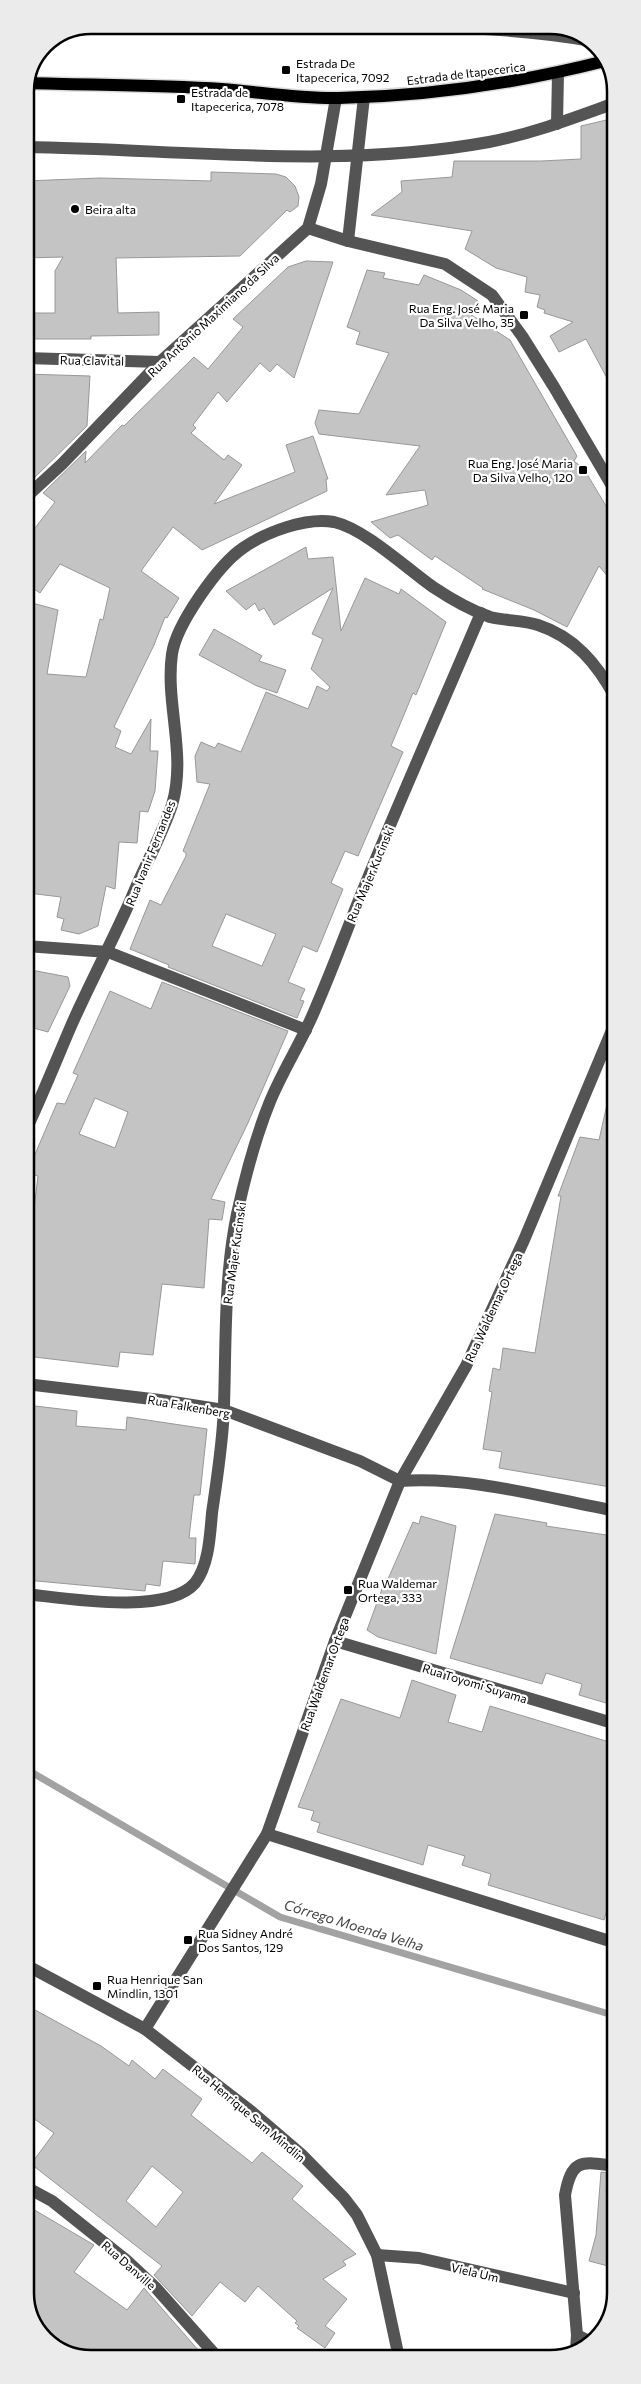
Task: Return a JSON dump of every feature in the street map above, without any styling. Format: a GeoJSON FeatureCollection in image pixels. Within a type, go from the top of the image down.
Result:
{"type":"FeatureCollection","features":[{"type":"Feature","properties":{"kind":"main road","name":"Estrada de Itapecerica"},"geometry":{"type":"LineString","coordinates":[[35,83],[220,89],[336,98],[364,97],[458,90],[558,73],[600,62]]}},
{"type":"Feature","properties":{"kind":"street"},"geometry":{"type":"LineString","coordinates":[[548,34],[571,38]]}},
{"type":"Feature","properties":{"kind":"street"},"geometry":{"type":"LineString","coordinates":[[557,124],[558,73]]}},
{"type":"Feature","properties":{"kind":"street"},"geometry":{"type":"LineString","coordinates":[[348,241],[364,97]]}},
{"type":"Feature","properties":{"kind":"street"},"geometry":{"type":"LineString","coordinates":[[336,98],[324,158],[321,184],[308,228],[348,241],[445,264],[492,295],[522,336],[549,378],[607,477]]}},
{"type":"Feature","properties":{"kind":"street"},"geometry":{"type":"LineString","coordinates":[[34,147],[324,158],[488,142],[557,124],[607,106]]}},
{"type":"Feature","properties":{"kind":"street","name":"Rua Antônio Maximiano da Silva"},"geometry":{"type":"LineString","coordinates":[[34,490],[62,464],[160,362],[308,228]]}},
{"type":"Feature","properties":{"kind":"street","name":"Rua Clavital"},"geometry":{"type":"LineString","coordinates":[[34,358],[160,362]]}},
{"type":"Feature","properties":{"kind":"street","name":"Rua Ivanir Fernandes"},"geometry":{"type":"LineString","coordinates":[[34,1112],[72,1024],[108,952],[172,805],[178,762],[171,673],[172,652],[192,610],[209,583],[241,549],[299,523],[310,521],[335,522],[355,530],[441,592],[481,613]]}},
{"type":"Feature","properties":{"kind":"street"},"geometry":{"type":"LineString","coordinates":[[481,613],[500,619],[537,624],[566,638],[601,671],[607,682]]}},
{"type":"Feature","properties":{"kind":"street","name":"Rua Majer Kucinski"},"geometry":{"type":"LineString","coordinates":[[34,1595],[116,1603],[142,1602],[162,1600],[183,1593],[196,1582],[208,1546],[224,1410],[226,1300],[237,1216],[252,1153],[269,1103],[306,1030],[481,613]]}},
{"type":"Feature","properties":{"kind":"street"},"geometry":{"type":"LineString","coordinates":[[34,947],[108,952],[306,1030]]}},
{"type":"Feature","properties":{"kind":"street","name":"Rua Waldemar Ortega"},"geometry":{"type":"LineString","coordinates":[[145,2029],[267,1834],[335,1641],[400,1481],[466,1366],[524,1240],[607,1042]]}},
{"type":"Feature","properties":{"kind":"street","name":"Rua Falkenberg"},"geometry":{"type":"LineString","coordinates":[[34,1385],[160,1400],[224,1410],[360,1460],[400,1481]]}},
{"type":"Feature","properties":{"kind":"street"},"geometry":{"type":"LineString","coordinates":[[400,1481],[430,1479],[458,1481],[607,1509]]}},
{"type":"Feature","properties":{"kind":"street","name":"Rua Toyomi Suyama"},"geometry":{"type":"LineString","coordinates":[[335,1641],[607,1721]]}},
{"type":"Feature","properties":{"kind":"street"},"geometry":{"type":"LineString","coordinates":[[267,1834],[607,1940]]}},
{"type":"Feature","properties":{"kind":"street","name":"Rua Henrique Sam Mindlin"},"geometry":{"type":"LineString","coordinates":[[34,1969],[145,2029],[252,2112],[301,2154],[357,2215],[377,2255],[397,2350]]}},
{"type":"Feature","properties":{"kind":"street"},"geometry":{"type":"LineString","coordinates":[[576,2344],[574,2293],[565,2195],[568,2180],[574,2168],[582,2164],[607,2165]]}},
{"type":"Feature","properties":{"kind":"street","name":"Rua Danville"},"geometry":{"type":"LineString","coordinates":[[34,2191],[52,2201],[126,2260],[163,2294],[212,2350]]}},
{"type":"Feature","properties":{"kind":"street","name":"Viela Um"},"geometry":{"type":"LineString","coordinates":[[377,2255],[419,2258],[574,2293]]}},
{"type":"Feature","properties":{"kind":"street"},"geometry":{"type":"LineString","coordinates":[[577,2335],[584,2339]]}},
{"type":"Feature","properties":{"kind":"building"},"geometry":{"type":"Polygon","coordinates":[[[607,120],[607,378],[586,339],[559,352],[550,336],[573,322],[544,313],[545,310],[537,307],[540,295],[525,292],[527,277],[496,268],[465,249],[472,231],[371,215],[402,192],[401,181],[452,177],[454,161],[581,159],[581,126],[607,120]]]}},
{"type":"Feature","properties":{"kind":"building"},"geometry":{"type":"Polygon","coordinates":[[[211,172],[276,174],[286,177],[295,186],[299,197],[298,206],[290,212],[287,210],[240,256],[116,258],[118,313],[159,312],[159,335],[91,336],[91,339],[34,339],[34,313],[55,313],[55,271],[63,257],[34,258],[34,181],[100,178],[211,181],[211,172]]]}},
{"type":"Feature","properties":{"kind":"building"},"geometry":{"type":"Polygon","coordinates":[[[306,261],[333,262],[294,378],[277,364],[270,372],[260,363],[227,402],[218,392],[193,425],[196,428],[191,433],[224,460],[228,455],[242,465],[214,504],[295,472],[286,445],[313,436],[328,479],[326,479],[327,491],[202,550],[173,527],[141,571],[179,598],[167,618],[165,617],[154,645],[114,727],[121,731],[115,747],[131,754],[151,719],[150,751],[158,751],[155,791],[148,812],[140,811],[137,843],[119,842],[115,889],[106,886],[98,926],[79,934],[61,930],[64,919],[57,917],[61,897],[34,894],[34,603],[58,610],[47,674],[86,677],[100,619],[103,620],[110,588],[60,564],[40,593],[34,589],[34,529],[55,502],[43,493],[86,451],[85,463],[194,357],[208,369],[243,327],[233,319],[288,267],[306,261]]]}},
{"type":"Feature","properties":{"kind":"building"},"geometry":{"type":"Polygon","coordinates":[[[367,270],[385,273],[383,278],[419,285],[424,275],[461,290],[478,301],[470,314],[510,340],[577,456],[574,461],[584,469],[607,508],[607,576],[599,566],[567,627],[534,610],[482,589],[435,556],[432,560],[398,535],[390,538],[371,522],[428,505],[425,490],[386,495],[420,446],[319,434],[315,423],[319,410],[359,414],[389,353],[356,344],[360,332],[347,327],[367,270]]]}},
{"type":"Feature","properties":{"kind":"building"},"geometry":{"type":"Polygon","coordinates":[[[34,374],[90,376],[87,426],[34,478],[34,374]]]}},
{"type":"Feature","properties":{"kind":"building"},"geometry":{"type":"Polygon","coordinates":[[[306,547],[308,559],[333,557],[341,631],[365,578],[399,594],[401,589],[446,622],[416,695],[413,693],[391,746],[403,752],[358,856],[345,851],[331,883],[343,889],[317,952],[303,946],[288,982],[305,989],[300,1000],[304,1001],[297,1018],[168,967],[169,965],[130,949],[150,900],[161,905],[186,856],[186,853],[183,851],[210,784],[197,782],[195,756],[201,742],[215,748],[218,743],[241,752],[266,692],[308,709],[317,686],[327,691],[330,687],[311,669],[323,639],[312,634],[333,588],[274,625],[264,608],[259,611],[255,603],[246,610],[226,591],[306,547]],[[226,914],[212,946],[262,966],[276,934],[226,914]]]}},
{"type":"Feature","properties":{"kind":"building"},"geometry":{"type":"Polygon","coordinates":[[[214,629],[262,656],[259,661],[286,670],[277,693],[257,686],[199,655],[214,629]]]}},
{"type":"Feature","properties":{"kind":"building"},"geometry":{"type":"Polygon","coordinates":[[[34,971],[68,977],[70,986],[48,1032],[34,1028],[34,971]]]}},
{"type":"Feature","properties":{"kind":"building"},"geometry":{"type":"Polygon","coordinates":[[[162,982],[288,1031],[247,1125],[211,1199],[225,1202],[222,1220],[209,1219],[204,1288],[162,1284],[153,1355],[120,1352],[118,1367],[34,1357],[34,1209],[38,1176],[34,1175],[34,1157],[57,1103],[65,1104],[78,1075],[73,1073],[110,991],[151,1009],[162,982]],[[95,1098],[79,1134],[115,1148],[128,1112],[95,1098]]]}},
{"type":"Feature","properties":{"kind":"building"},"geometry":{"type":"Polygon","coordinates":[[[607,1104],[607,1486],[499,1468],[502,1452],[483,1449],[492,1392],[489,1391],[493,1368],[500,1370],[503,1348],[535,1353],[561,1196],[558,1196],[580,1137],[599,1140],[607,1104]]]}},
{"type":"Feature","properties":{"kind":"building"},"geometry":{"type":"Polygon","coordinates":[[[34,1406],[77,1411],[76,1426],[126,1430],[127,1417],[207,1429],[200,1495],[194,1495],[189,1538],[196,1538],[195,1564],[163,1561],[160,1586],[146,1584],[145,1591],[34,1581],[34,1406]]]}},
{"type":"Feature","properties":{"kind":"building"},"geometry":{"type":"Polygon","coordinates":[[[495,1514],[547,1523],[546,1526],[607,1535],[607,1703],[579,1695],[582,1684],[546,1673],[542,1684],[450,1658],[495,1514]]]}},
{"type":"Feature","properties":{"kind":"building"},"geometry":{"type":"Polygon","coordinates":[[[421,1516],[456,1526],[436,1654],[378,1637],[367,1630],[386,1578],[388,1579],[413,1522],[419,1524],[421,1516]]]}},
{"type":"Feature","properties":{"kind":"building"},"geometry":{"type":"Polygon","coordinates":[[[412,1680],[456,1695],[448,1722],[482,1732],[490,1706],[607,1741],[607,1910],[604,1920],[488,1885],[491,1874],[462,1865],[465,1856],[428,1845],[423,1865],[317,1832],[320,1823],[311,1820],[314,1811],[298,1807],[341,1699],[400,1718],[412,1680]]]}},
{"type":"Feature","properties":{"kind":"building"},"geometry":{"type":"Polygon","coordinates":[[[34,2009],[101,2046],[129,2066],[132,2060],[155,2079],[163,2069],[202,2099],[191,2115],[252,2163],[262,2152],[303,2186],[292,2199],[356,2254],[343,2261],[346,2265],[323,2279],[347,2299],[325,2326],[335,2333],[325,2348],[297,2328],[299,2326],[295,2323],[297,2321],[258,2286],[245,2302],[220,2282],[192,2316],[154,2275],[162,2266],[34,2166],[34,2160],[54,2133],[34,2119],[34,2009]],[[152,2166],[126,2201],[156,2227],[183,2192],[152,2166]]]}},
{"type":"Feature","properties":{"kind":"building"},"geometry":{"type":"Polygon","coordinates":[[[601,2172],[607,2173],[607,2266],[589,2261],[596,2235],[601,2172]]]}},
{"type":"Feature","properties":{"kind":"building"},"geometry":{"type":"Polygon","coordinates":[[[34,2210],[94,2245],[74,2272],[127,2310],[144,2288],[198,2350],[87,2350],[62,2343],[41,2322],[35,2304],[34,2210]]]}},
{"type":"Feature","properties":{"kind":"waterway","name":"Córrego Moenda Velha"},"geometry":{"type":"LineString","coordinates":[[34,1774],[280,1917],[607,2013]]}},
{"type":"Feature","properties":{"kind":"place","name":"Estrada De Itapecerica, 7092"},"geometry":{"type":"Point","coordinates":[286,70]}},
{"type":"Feature","properties":{"kind":"place","name":"Estrada de Itapecerica, 7078"},"geometry":{"type":"Point","coordinates":[181,99]}},
{"type":"Feature","properties":{"kind":"place","name":"Beira alta"},"geometry":{"type":"Point","coordinates":[75,209]}},
{"type":"Feature","properties":{"kind":"place","name":"Rua Eng. José Maria Da Silva Velho, 35"},"geometry":{"type":"Point","coordinates":[524,315]}},
{"type":"Feature","properties":{"kind":"place","name":"Rua Eng. José Maria Da Silva Velho, 120"},"geometry":{"type":"Point","coordinates":[583,470]}},
{"type":"Feature","properties":{"kind":"place","name":"Rua Waldemar Ortega, 333"},"geometry":{"type":"Point","coordinates":[348,1590]}},
{"type":"Feature","properties":{"kind":"place","name":"Rua Sidney André Dos Santos, 129"},"geometry":{"type":"Point","coordinates":[188,1940]}},
{"type":"Feature","properties":{"kind":"place","name":"Rua Henrique San Mindlin, 1301"},"geometry":{"type":"Point","coordinates":[97,1986]}}]}
